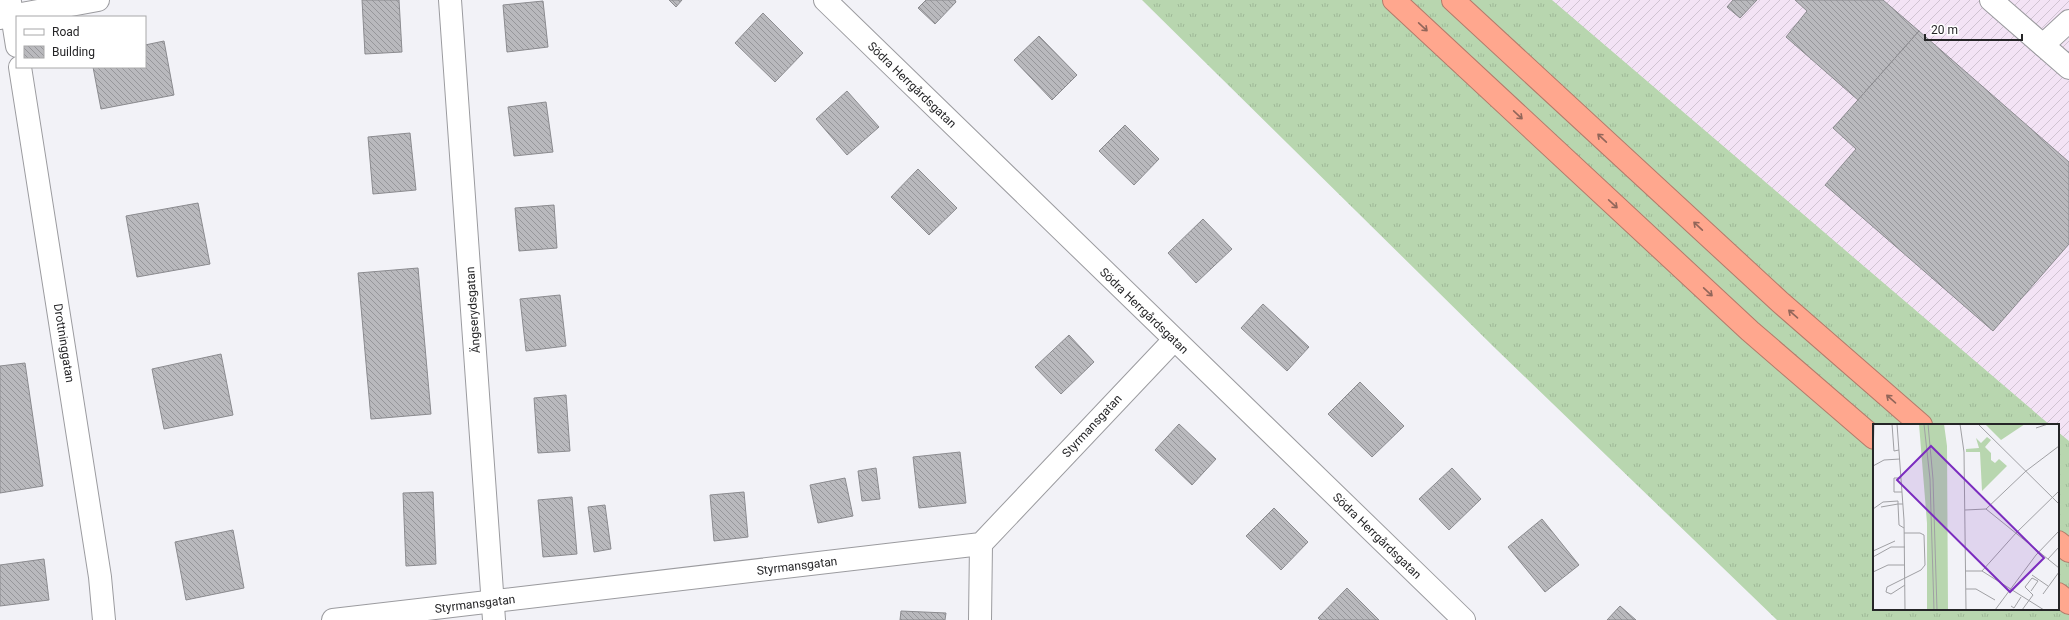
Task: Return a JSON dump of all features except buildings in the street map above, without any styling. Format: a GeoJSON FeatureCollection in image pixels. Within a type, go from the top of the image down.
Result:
{"type":"FeatureCollection","features":[{"type":"Feature","properties":{"kind":"highway"},"geometry":{"type":"LineString","coordinates":[[1394,0],[1750,331],[1873,437]]}},
{"type":"Feature","properties":{"kind":"highway"},"geometry":{"type":"LineString","coordinates":[[1454,0],[1780,302],[1920,424]]}},
{"type":"Feature","properties":{"kind":"highway"},"geometry":{"type":"LineString","coordinates":[[2059,543],[2069,551]]}},
{"type":"Feature","properties":{"kind":"highway"},"geometry":{"type":"LineString","coordinates":[[2059,595],[2069,603]]}},
{"type":"Feature","properties":{"kind":"street"},"geometry":{"type":"LineString","coordinates":[[16,42],[7,11],[98,0]]}},
{"type":"Feature","properties":{"kind":"street","name":"Ängserydsgatan"},"geometry":{"type":"LineString","coordinates":[[450,0],[494,611]]}},
{"type":"Feature","properties":{"kind":"street","name":"Södra Herrgårdsgatan"},"geometry":{"type":"LineString","coordinates":[[825,0],[1464,620]]}},
{"type":"Feature","properties":{"kind":"street"},"geometry":{"type":"LineString","coordinates":[[1991,0],[2069,68]]}},
{"type":"Feature","properties":{"kind":"street"},"geometry":{"type":"LineString","coordinates":[[2043,45],[2069,21]]}},
{"type":"Feature","properties":{"kind":"street","name":"Drottninggatan"},"geometry":{"type":"LineString","coordinates":[[20,68],[100,577],[104,620]]}},
{"type":"Feature","properties":{"kind":"street","name":"Styrmansgatan"},"geometry":{"type":"LineString","coordinates":[[333,620],[494,611],[981,544],[1174,340]]}},
{"type":"Feature","properties":{"kind":"street"},"geometry":{"type":"LineString","coordinates":[[980,620],[981,544]]}},
{"type":"Feature","properties":{"kind":"shaded area"},"geometry":{"type":"Polygon","coordinates":[[[1543,0],[2069,0],[2069,458],[2059,450],[2059,424],[2027,424],[1543,0]]]}},
{"type":"Feature","properties":{"kind":"green space"},"geometry":{"type":"Polygon","coordinates":[[[1142,0],[1552,0],[2049,424],[1873,424],[1873,610],[2059,610],[2059,433],[2069,441],[2069,620],[1777,620],[1497,350],[1142,0]]]}}]}
